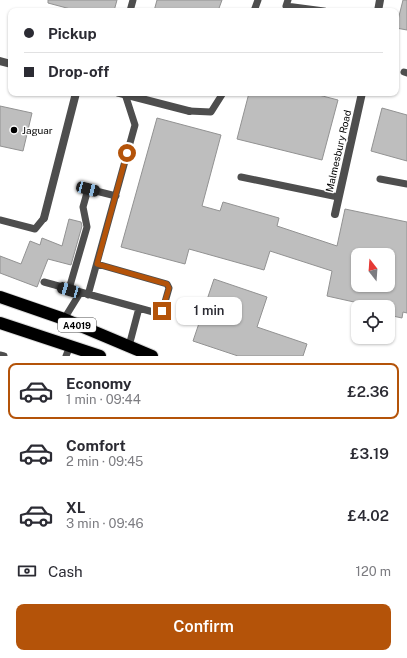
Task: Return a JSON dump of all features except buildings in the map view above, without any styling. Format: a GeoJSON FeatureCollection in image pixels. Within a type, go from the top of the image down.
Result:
{"type":"FeatureCollection","features":[{"type":"Feature","properties":{"kind":"highway","name":"A4019"},"geometry":{"type":"LineString","coordinates":[[0,297],[64,319],[152,356]]}},
{"type":"Feature","properties":{"kind":"highway","name":"A4019"},"geometry":{"type":"LineString","coordinates":[[0,323],[68,351],[100,356]]}},
{"type":"Feature","properties":{"kind":"street"},"geometry":{"type":"LineString","coordinates":[[44,218],[75,96]]}},
{"type":"Feature","properties":{"kind":"street"},"geometry":{"type":"LineString","coordinates":[[130,96],[189,111]]}},
{"type":"Feature","properties":{"kind":"street","name":"Malmesbury Road"},"geometry":{"type":"LineString","coordinates":[[334,214],[361,96]]}},
{"type":"Feature","properties":{"kind":"lane"},"geometry":{"type":"LineString","coordinates":[[288,0],[286,6],[301,8]]}},
{"type":"Feature","properties":{"kind":"lane"},"geometry":{"type":"LineString","coordinates":[[88,295],[135,125],[123,96]]}},
{"type":"Feature","properties":{"kind":"lane"},"geometry":{"type":"LineString","coordinates":[[189,111],[211,112],[221,96]]}},
{"type":"Feature","properties":{"kind":"lane"},"geometry":{"type":"LineString","coordinates":[[240,177],[338,197]]}},
{"type":"Feature","properties":{"kind":"lane"},"geometry":{"type":"LineString","coordinates":[[380,179],[407,184]]}},
{"type":"Feature","properties":{"kind":"lane"},"geometry":{"type":"LineString","coordinates":[[69,290],[87,226],[83,207],[88,189],[116,196]]}},
{"type":"Feature","properties":{"kind":"lane"},"geometry":{"type":"LineString","coordinates":[[0,220],[35,229],[44,218]]}},
{"type":"Feature","properties":{"kind":"lane"},"geometry":{"type":"LineString","coordinates":[[44,282],[157,313],[162,311],[169,288],[167,284],[97,264]]}},
{"type":"Feature","properties":{"kind":"lane"},"geometry":{"type":"LineString","coordinates":[[64,319],[80,292]]}},
{"type":"Feature","properties":{"kind":"lane"},"geometry":{"type":"LineString","coordinates":[[129,346],[139,308]]}},
{"type":"Feature","properties":{"kind":"lane"},"geometry":{"type":"LineString","coordinates":[[0,355],[4,356]]}},
{"type":"Feature","properties":{"kind":"place","name":"Jaguar"},"geometry":{"type":"Point","coordinates":[14,130]}},
{"type":"Feature","properties":{"kind":"route"},"geometry":{"type":"LineString","coordinates":[[127,153],[97,264],[167,284],[169,288],[162,311]]}}]}
